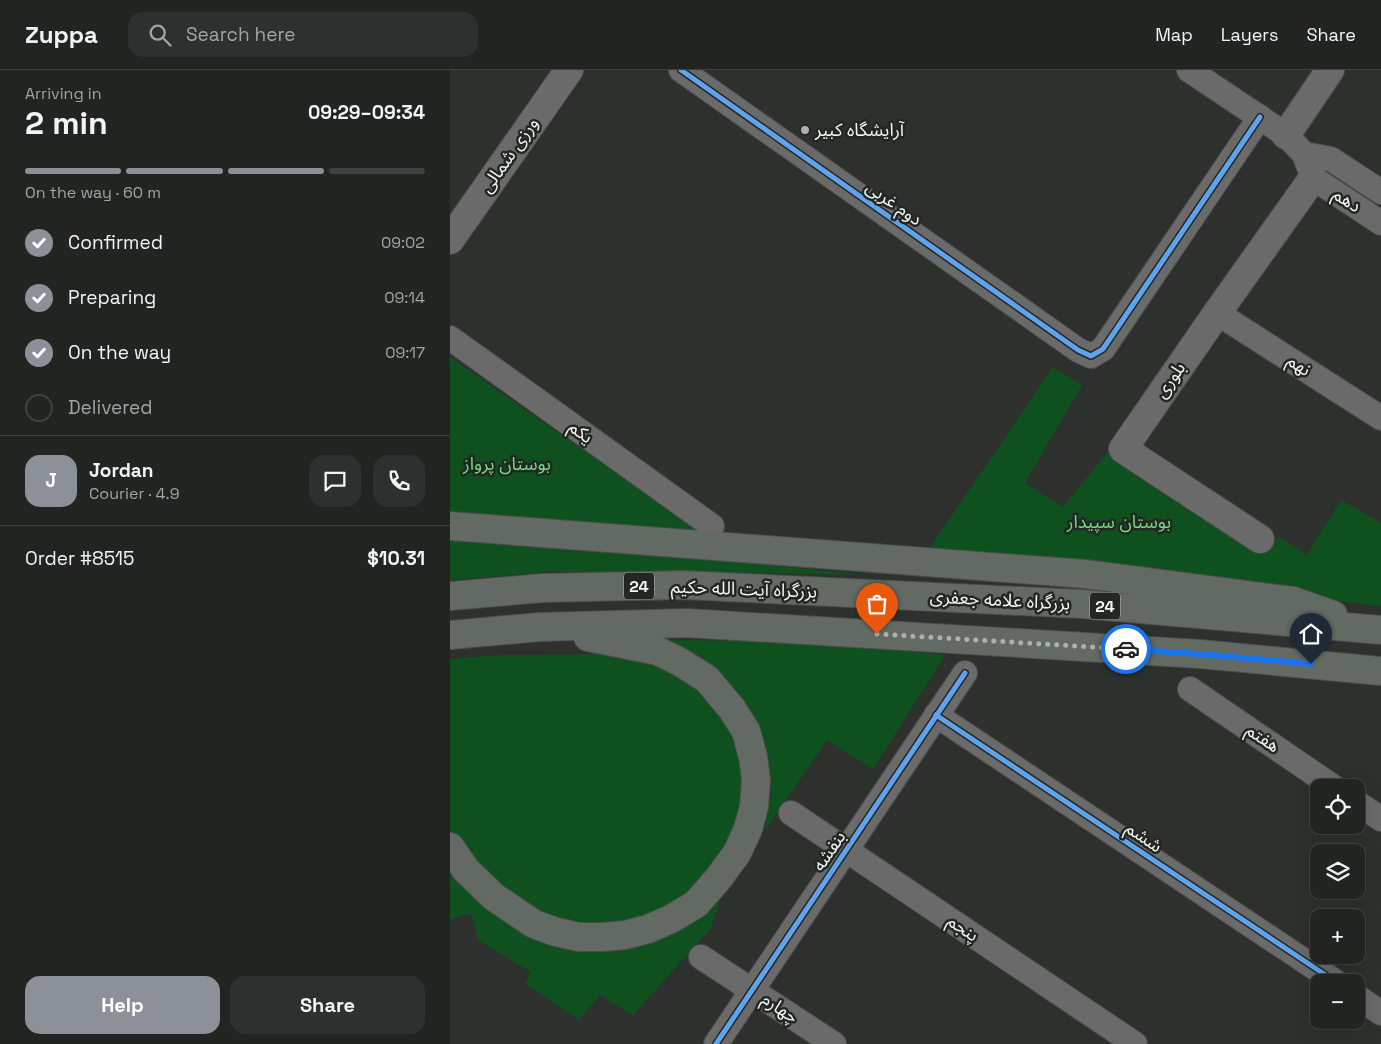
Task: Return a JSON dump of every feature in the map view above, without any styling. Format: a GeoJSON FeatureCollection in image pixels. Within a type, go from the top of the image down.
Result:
{"type":"FeatureCollection","features":[{"type":"Feature","properties":{"kind":"highway"},"geometry":{"type":"LineString","coordinates":[[450,526],[1085,574],[1293,601],[1377,629]]}},
{"type":"Feature","properties":{"kind":"highway","name":"بزرگراه آیت الله حکیم"},"geometry":{"type":"LineString","coordinates":[[450,596],[543,588],[683,584],[828,592]]}},
{"type":"Feature","properties":{"kind":"highway","name":"بزرگراه علامه جعفری"},"geometry":{"type":"LineString","coordinates":[[828,592],[1082,604],[1377,629]]}},
{"type":"Feature","properties":{"kind":"highway","name":"بزرگراه آیت الله حکیم"},"geometry":{"type":"LineString","coordinates":[[450,635],[540,627],[687,623],[1200,654],[1381,671]]}},
{"type":"Feature","properties":{"kind":"highway"},"geometry":{"type":"LineString","coordinates":[[450,847],[466,870],[494,897],[534,924],[556,932],[579,937],[603,938],[648,929],[671,919],[696,904],[718,879],[736,853],[748,829],[754,807],[756,779],[746,730],[732,709],[707,679],[658,651],[540,627]]}},
{"type":"Feature","properties":{"kind":"street","name":"ورزی شمالی"},"geometry":{"type":"LineString","coordinates":[[450,240],[569,70]]}},
{"type":"Feature","properties":{"kind":"street","name":"دوم غربی"},"geometry":{"type":"LineString","coordinates":[[681,70],[1078,350],[1091,356],[1103,349],[1260,117]]}},
{"type":"Feature","properties":{"kind":"street"},"geometry":{"type":"LineString","coordinates":[[1189,70],[1260,117],[1308,156]]}},
{"type":"Feature","properties":{"kind":"street","name":"بلوری"},"geometry":{"type":"LineString","coordinates":[[1260,539],[1123,449],[1217,313],[1308,156],[1330,70]]}},
{"type":"Feature","properties":{"kind":"street","name":"دهم"},"geometry":{"type":"LineString","coordinates":[[1308,156],[1381,192]]}},
{"type":"Feature","properties":{"kind":"street","name":"دهم"},"geometry":{"type":"LineString","coordinates":[[1308,156],[1381,223]]}},
{"type":"Feature","properties":{"kind":"street","name":"نهم"},"geometry":{"type":"LineString","coordinates":[[1217,313],[1381,418]]}},
{"type":"Feature","properties":{"kind":"street","name":"یکم"},"geometry":{"type":"LineString","coordinates":[[450,338],[712,526]]}},
{"type":"Feature","properties":{"kind":"street","name":"بنفشه"},"geometry":{"type":"LineString","coordinates":[[716,1044],[964,673]]}},
{"type":"Feature","properties":{"kind":"street","name":"هفتم"},"geometry":{"type":"LineString","coordinates":[[1190,688],[1322,779]]}},
{"type":"Feature","properties":{"kind":"street","name":"ششم"},"geometry":{"type":"LineString","coordinates":[[936,715],[1324,974]]}},
{"type":"Feature","properties":{"kind":"street"},"geometry":{"type":"LineString","coordinates":[[1365,808],[1381,819]]}},
{"type":"Feature","properties":{"kind":"street","name":"پنجم"},"geometry":{"type":"LineString","coordinates":[[791,813],[1135,1044]]}},
{"type":"Feature","properties":{"kind":"street","name":"چهارم"},"geometry":{"type":"LineString","coordinates":[[701,956],[834,1044]]}},
{"type":"Feature","properties":{"kind":"street"},"geometry":{"type":"LineString","coordinates":[[1365,1002],[1381,1013]]}},
{"type":"Feature","properties":{"kind":"green space","name":"بوستان پرواز"},"geometry":{"type":"Polygon","coordinates":[[[450,357],[702,533],[450,516],[450,357]]]}},
{"type":"Feature","properties":{"kind":"green space","name":"بوستان سپیدار"},"geometry":{"type":"Polygon","coordinates":[[[1053,367],[1082,385],[1025,483],[1063,507],[1108,452],[1266,552],[1279,537],[1307,555],[1341,500],[1381,523],[1381,606],[927,552],[1053,367]]]}},
{"type":"Feature","properties":{"kind":"green space"},"geometry":{"type":"Polygon","coordinates":[[[450,540],[578,547],[866,575],[713,572],[544,572],[450,580],[450,540]]]}},
{"type":"Feature","properties":{"kind":"green space"},"geometry":{"type":"Polygon","coordinates":[[[643,640],[767,641],[859,646],[945,655],[873,769],[827,740],[765,831],[771,795],[767,759],[754,718],[738,694],[726,681],[696,659],[643,640]]]}},
{"type":"Feature","properties":{"kind":"green space"},"geometry":{"type":"Polygon","coordinates":[[[598,654],[634,656],[694,679],[730,721],[745,775],[743,811],[734,836],[693,892],[656,915],[617,926],[567,925],[522,907],[459,844],[450,830],[450,659],[503,655],[598,654]]]}},
{"type":"Feature","properties":{"kind":"green space"},"geometry":{"type":"Polygon","coordinates":[[[450,869],[547,941],[721,896],[711,928],[633,1015],[600,995],[579,1020],[525,983],[531,972],[478,940],[471,913],[450,919],[450,869]]]}},
{"type":"Feature","properties":{"kind":"cycle path"},"geometry":{"type":"LineString","coordinates":[[681,70],[1078,350],[1091,356],[1103,349],[1260,117]]}},
{"type":"Feature","properties":{"kind":"cycle path"},"geometry":{"type":"LineString","coordinates":[[716,1044],[965,673]]}},
{"type":"Feature","properties":{"kind":"cycle path"},"geometry":{"type":"LineString","coordinates":[[936,715],[1324,974]]}},
{"type":"Feature","properties":{"kind":"way so far"},"geometry":{"type":"LineString","coordinates":[[877,634],[1126,649]]}},
{"type":"Feature","properties":{"kind":"place","name":"آرایشگاه کبیر"},"geometry":{"type":"Point","coordinates":[805,130]}},
{"type":"Feature","properties":{"kind":"route"},"geometry":{"type":"LineString","coordinates":[[1126,649],[1311,664]]}}]}
